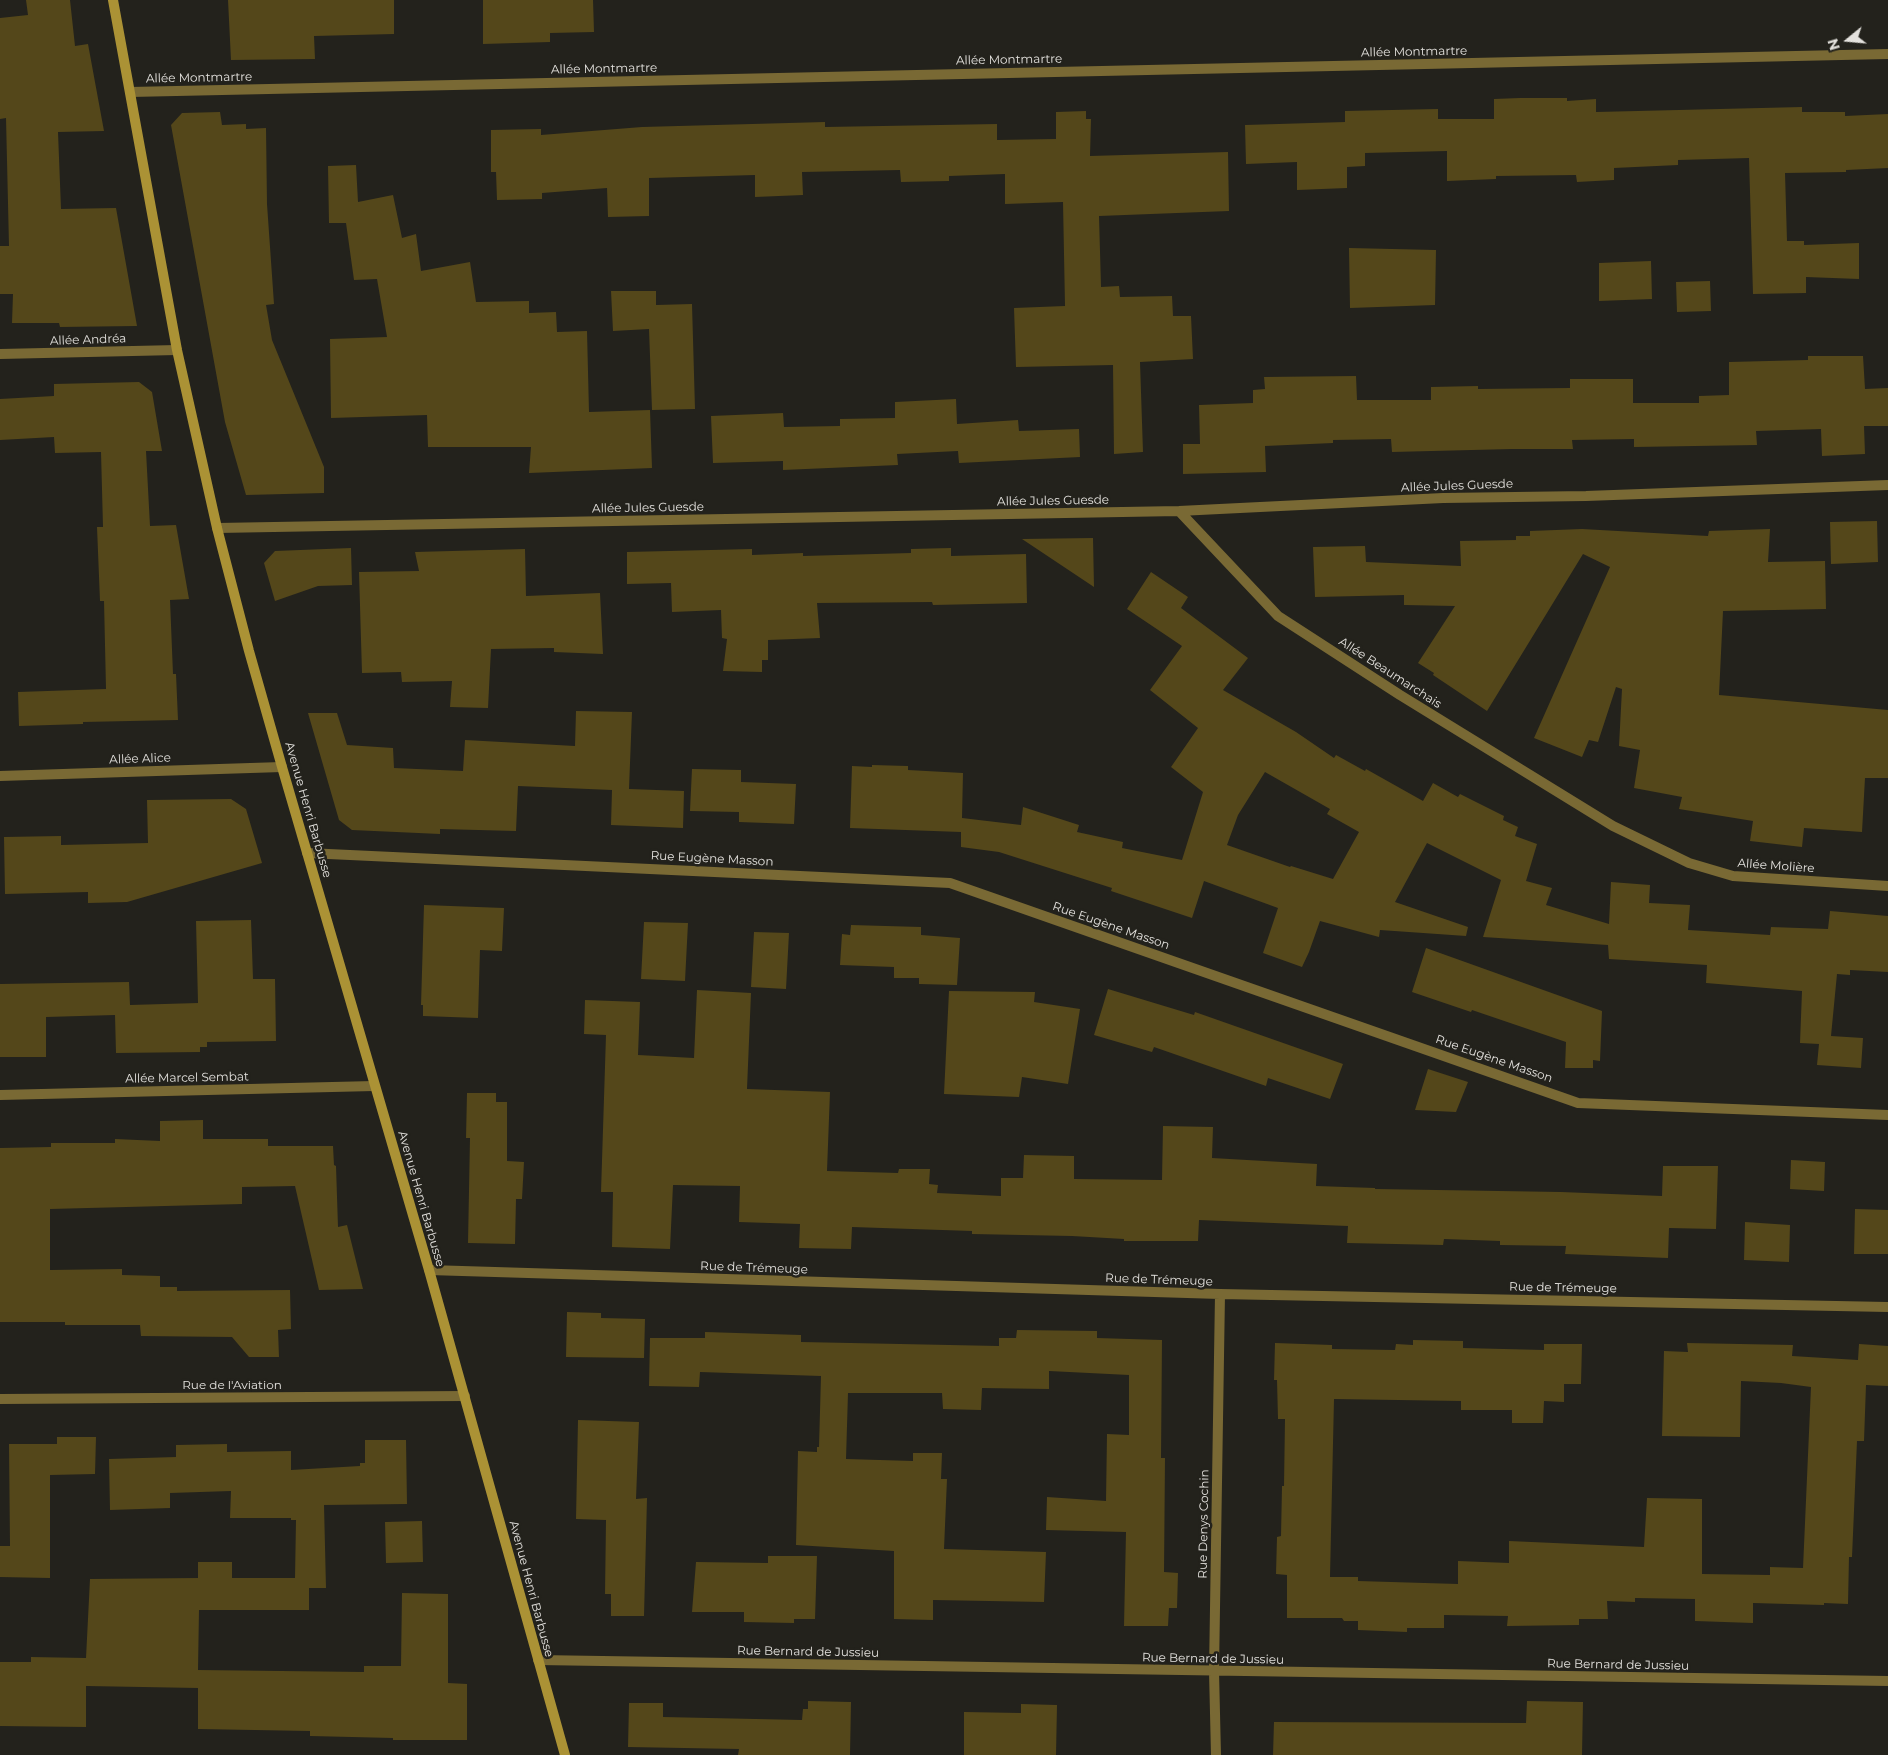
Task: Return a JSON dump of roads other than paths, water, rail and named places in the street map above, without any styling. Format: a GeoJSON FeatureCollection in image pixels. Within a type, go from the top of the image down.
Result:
{"type":"FeatureCollection","features":[{"type":"Feature","properties":{"kind":"street","name":"Avenue Henri Barbusse"},"geometry":{"type":"LineString","coordinates":[[114,0],[177,350],[218,528],[249,650],[374,1086],[429,1270],[565,1755]]}},
{"type":"Feature","properties":{"kind":"street","name":"Allée Montmartre"},"geometry":{"type":"LineString","coordinates":[[130,92],[1888,54]]}},
{"type":"Feature","properties":{"kind":"street","name":"Allée Andréa"},"geometry":{"type":"LineString","coordinates":[[0,354],[177,350]]}},
{"type":"Feature","properties":{"kind":"street","name":"Allée Jules Guesde"},"geometry":{"type":"LineString","coordinates":[[218,528],[1179,511],[1443,498],[1586,496],[1888,485]]}},
{"type":"Feature","properties":{"kind":"street","name":"Allée Beaumarchais"},"geometry":{"type":"LineString","coordinates":[[1179,511],[1278,616],[1400,695],[1613,826]]}},
{"type":"Feature","properties":{"kind":"street","name":"Allée Alice"},"geometry":{"type":"LineString","coordinates":[[0,776],[282,767]]}},
{"type":"Feature","properties":{"kind":"street","name":"Allée Molière"},"geometry":{"type":"LineString","coordinates":[[1613,826],[1689,863],[1733,876],[1888,886]]}},
{"type":"Feature","properties":{"kind":"street","name":"Rue Eugène Masson"},"geometry":{"type":"LineString","coordinates":[[308,852],[950,883],[1578,1102],[1888,1115]]}},
{"type":"Feature","properties":{"kind":"street","name":"Allée Marcel Sembat"},"geometry":{"type":"LineString","coordinates":[[0,1095],[374,1086]]}},
{"type":"Feature","properties":{"kind":"street","name":"Rue de Trémeuge"},"geometry":{"type":"LineString","coordinates":[[429,1270],[1220,1294],[1888,1307]]}},
{"type":"Feature","properties":{"kind":"street","name":"Rue Denys Cochin"},"geometry":{"type":"LineString","coordinates":[[1216,1755],[1214,1671],[1220,1294]]}},
{"type":"Feature","properties":{"kind":"street","name":"Rue de l'Aviation"},"geometry":{"type":"LineString","coordinates":[[0,1400],[465,1396]]}},
{"type":"Feature","properties":{"kind":"street","name":"Rue Bernard de Jussieu"},"geometry":{"type":"LineString","coordinates":[[538,1660],[1888,1682]]}}]}
